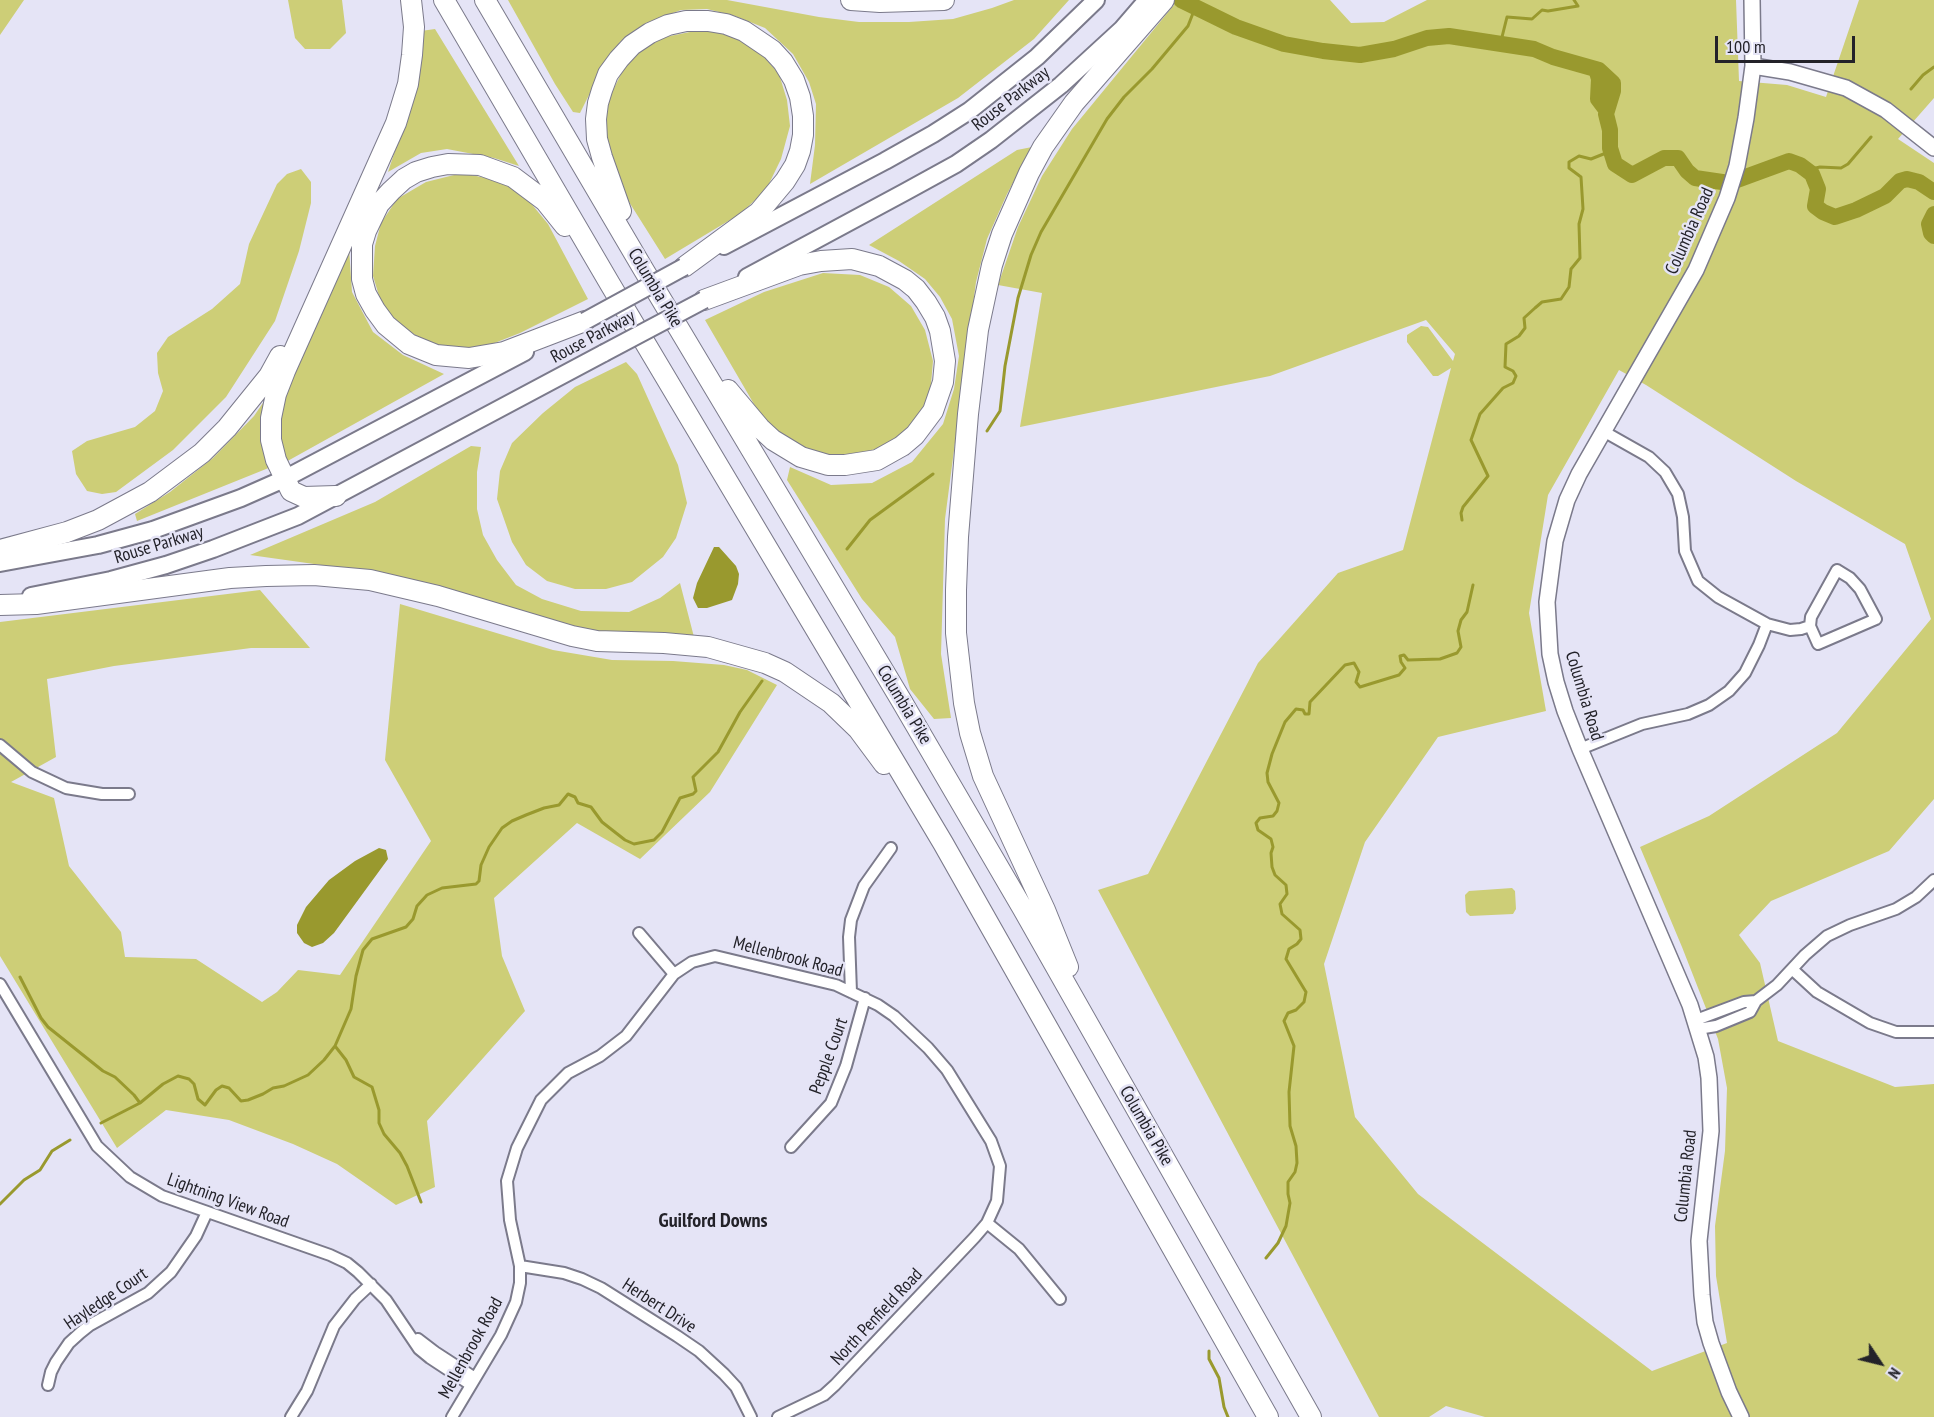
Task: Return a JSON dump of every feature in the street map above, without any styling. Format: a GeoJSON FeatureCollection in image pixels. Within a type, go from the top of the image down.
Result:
{"type":"FeatureCollection","features":[{"type":"Feature","properties":{"kind":"highway"},"geometry":{"type":"LineString","coordinates":[[336,496],[304,497],[291,491],[276,460],[271,440],[272,418],[276,394],[385,148],[408,84],[413,36],[411,0]]}},
{"type":"Feature","properties":{"kind":"highway","name":"Columbia Pike"},"geometry":{"type":"LineString","coordinates":[[444,0],[610,284],[943,843],[1268,1417]]}},
{"type":"Feature","properties":{"kind":"highway","name":"Columbia Pike"},"geometry":{"type":"LineString","coordinates":[[485,0],[663,303],[902,700],[1311,1417]]}},
{"type":"Feature","properties":{"kind":"highway"},"geometry":{"type":"LineString","coordinates":[[851,0],[880,3],[944,0]]}},
{"type":"Feature","properties":{"kind":"highway"},"geometry":{"type":"LineString","coordinates":[[1100,1044],[1045,910],[991,794],[970,733],[958,669],[956,633],[958,537],[968,414],[978,330],[992,265],[1002,234],[1029,172],[1057,126],[1151,5]]}},
{"type":"Feature","properties":{"kind":"highway"},"geometry":{"type":"LineString","coordinates":[[642,267],[604,166],[597,139],[598,103],[608,74],[632,45],[668,25],[686,21],[708,21],[726,24],[744,31],[766,45],[783,62],[794,80],[800,97],[803,135],[795,165],[774,196],[741,226],[684,267]]}},
{"type":"Feature","properties":{"kind":"highway"},"geometry":{"type":"LineString","coordinates":[[585,321],[489,356],[451,358],[421,350],[397,336],[386,325],[366,294],[361,260],[364,238],[371,218],[390,190],[416,172],[448,164],[480,165],[513,177],[544,201],[610,284]]}},
{"type":"Feature","properties":{"kind":"highway"},"geometry":{"type":"LineString","coordinates":[[663,303],[737,402],[760,428],[787,450],[814,462],[828,465],[860,464],[890,454],[915,435],[926,423],[939,398],[944,382],[945,361],[935,317],[916,289],[899,276],[879,266],[866,261],[838,259],[799,265],[704,300]]}},
{"type":"Feature","properties":{"kind":"highway"},"geometry":{"type":"LineString","coordinates":[[0,550],[39,541],[98,519],[150,492],[202,453],[227,428],[269,376],[323,285]]}},
{"type":"Feature","properties":{"kind":"highway"},"geometry":{"type":"LineString","coordinates":[[0,605],[36,604],[230,578],[314,574],[370,580],[403,587],[542,628],[597,641],[688,645],[726,651],[785,672],[844,715],[863,736],[943,843]]}},
{"type":"Feature","properties":{"kind":"highway"},"geometry":{"type":"LineString","coordinates":[[1245,1374],[1254,1417]]}},
{"type":"Feature","properties":{"kind":"main road","name":"Rouse Parkway"},"geometry":{"type":"LineString","coordinates":[[0,563],[98,545],[153,530],[241,498],[284,479],[933,134],[1005,84],[1060,36],[1096,0]]}},
{"type":"Feature","properties":{"kind":"main road","name":"Columbia Road"},"geometry":{"type":"LineString","coordinates":[[1741,1417],[1711,1343],[1702,1295],[1699,1240],[1711,1131],[1711,1104],[1706,1057],[1697,1024],[1674,965],[1580,749],[1556,682],[1550,654],[1547,602],[1560,520],[1580,474],[1681,297],[1715,229],[1727,198],[1737,166],[1753,66],[1752,0]]}},
{"type":"Feature","properties":{"kind":"main road","name":"Rouse Parkway"},"geometry":{"type":"LineString","coordinates":[[0,600],[35,596],[111,580],[166,565],[298,516],[956,164],[1061,86],[1151,5]]}},
{"type":"Feature","properties":{"kind":"main road"},"geometry":{"type":"LineString","coordinates":[[1753,66],[1790,72],[1846,88],[1886,110],[1934,148]]}},
{"type":"Feature","properties":{"kind":"street"},"geometry":{"type":"LineString","coordinates":[[1603,431],[1649,457],[1665,472],[1678,494],[1683,518],[1685,551],[1698,580],[1718,597],[1767,624],[1790,630],[1810,626]]}},
{"type":"Feature","properties":{"kind":"street"},"geometry":{"type":"LineString","coordinates":[[1837,570],[1850,578],[1860,589],[1876,619],[1818,644],[1810,626],[1811,617],[1837,570]]}},
{"type":"Feature","properties":{"kind":"street"},"geometry":{"type":"LineString","coordinates":[[1580,749],[1642,724],[1688,714],[1709,705],[1729,691],[1745,673],[1767,624]]}},
{"type":"Feature","properties":{"kind":"street"},"geometry":{"type":"LineString","coordinates":[[0,745],[32,772],[66,788],[102,794],[129,794]]}},
{"type":"Feature","properties":{"kind":"street"},"geometry":{"type":"LineString","coordinates":[[851,992],[849,946],[851,920],[864,886],[891,849]]}},
{"type":"Feature","properties":{"kind":"street"},"geometry":{"type":"LineString","coordinates":[[1697,1024],[1716,1026],[1750,1012],[1756,1001],[1827,936],[1844,927],[1896,909],[1916,897],[1934,880]]}},
{"type":"Feature","properties":{"kind":"street"},"geometry":{"type":"LineString","coordinates":[[639,933],[674,974]]}},
{"type":"Feature","properties":{"kind":"street","name":"Mellenbrook Road"},"geometry":{"type":"LineString","coordinates":[[452,1417],[510,1317],[520,1283],[520,1266],[510,1220],[507,1181],[517,1148],[531,1118],[541,1101],[568,1073],[607,1051],[626,1036],[674,974],[692,962],[716,956],[819,980],[865,998],[894,1016],[928,1048],[947,1070],[991,1141],[1000,1167],[1000,1176],[998,1201],[987,1223]]}},
{"type":"Feature","properties":{"kind":"street"},"geometry":{"type":"LineString","coordinates":[[1792,969],[1817,992],[1870,1023],[1896,1032],[1934,1032]]}},
{"type":"Feature","properties":{"kind":"street","name":"Lightning View Road"},"geometry":{"type":"LineString","coordinates":[[0,984],[97,1146],[130,1177],[162,1196],[347,1263],[386,1300],[419,1348],[430,1359],[473,1381]]}},
{"type":"Feature","properties":{"kind":"street","name":"Pepple Court"},"geometry":{"type":"LineString","coordinates":[[791,1147],[831,1103],[846,1066],[865,998]]}},
{"type":"Feature","properties":{"kind":"street","name":"Hayledge Court"},"geometry":{"type":"LineString","coordinates":[[48,1385],[56,1362],[69,1343],[90,1325],[148,1293],[171,1272],[196,1236],[207,1212]]}},
{"type":"Feature","properties":{"kind":"street"},"geometry":{"type":"LineString","coordinates":[[987,1223],[1019,1249],[1060,1299]]}},
{"type":"Feature","properties":{"kind":"street","name":"North Penfield Road"},"geometry":{"type":"LineString","coordinates":[[778,1417],[824,1395],[835,1385],[987,1223]]}},
{"type":"Feature","properties":{"kind":"street","name":"Herbert Drive"},"geometry":{"type":"LineString","coordinates":[[520,1266],[564,1273],[591,1283],[677,1336],[699,1352],[736,1387],[751,1417]]}},
{"type":"Feature","properties":{"kind":"street"},"geometry":{"type":"LineString","coordinates":[[291,1417],[307,1390],[334,1326],[343,1313],[371,1284]]}},
{"type":"Feature","properties":{"kind":"shaded area"},"geometry":{"type":"Polygon","coordinates":[[[0,0],[24,0],[0,35],[0,0]]]}},
{"type":"Feature","properties":{"kind":"shaded area"},"geometry":{"type":"Polygon","coordinates":[[[288,0],[342,0],[346,33],[330,49],[305,49],[295,38],[288,0]]]}},
{"type":"Feature","properties":{"kind":"shaded area"},"geometry":{"type":"Polygon","coordinates":[[[508,0],[727,0],[859,22],[909,22],[953,19],[1014,0],[1069,0],[1034,39],[958,98],[810,184],[815,145],[816,104],[809,82],[793,54],[765,28],[735,16],[707,9],[681,10],[646,23],[620,42],[601,71],[580,113],[573,112],[555,84],[508,0]]]}},
{"type":"Feature","properties":{"kind":"shaded area"},"geometry":{"type":"Polygon","coordinates":[[[1178,0],[1330,0],[1351,23],[1384,22],[1427,0],[1736,0],[1739,81],[1787,85],[1826,97],[1859,0],[1934,0],[1934,98],[1898,139],[1934,163],[1934,799],[1889,851],[1771,901],[1739,935],[1760,963],[1778,1041],[1895,1087],[1934,1084],[1934,1417],[1485,1417],[1446,1406],[1429,1417],[1379,1417],[1098,890],[1148,874],[1258,663],[1338,573],[1403,550],[1451,368],[1438,376],[1433,376],[1407,342],[1407,335],[1421,326],[1428,327],[1453,361],[1455,354],[1426,320],[1270,376],[1020,427],[1042,293],[998,285],[1018,227],[1042,176],[1072,129],[1178,0]],[[1619,370],[1548,495],[1529,613],[1546,711],[1438,737],[1365,842],[1324,964],[1355,1117],[1418,1194],[1652,1371],[1727,1343],[1716,1276],[1715,1226],[1725,1151],[1727,1088],[1718,1039],[1640,847],[1709,816],[1837,733],[1931,619],[1905,544],[1796,481],[1619,370]]]}},
{"type":"Feature","properties":{"kind":"shaded area"},"geometry":{"type":"Polygon","coordinates":[[[435,29],[519,166],[494,158],[447,149],[421,153],[388,172],[414,93],[421,31],[435,29]]]}},
{"type":"Feature","properties":{"kind":"shaded area"},"geometry":{"type":"Polygon","coordinates":[[[713,31],[738,39],[759,51],[779,74],[787,100],[790,126],[781,159],[766,190],[740,214],[665,259],[624,194],[606,143],[606,117],[610,96],[624,68],[643,49],[665,37],[690,32],[713,31]]]}},
{"type":"Feature","properties":{"kind":"shaded area"},"geometry":{"type":"Polygon","coordinates":[[[1032,147],[1007,194],[987,239],[976,282],[945,519],[941,654],[951,718],[934,719],[910,689],[895,637],[862,599],[787,480],[790,467],[831,485],[872,483],[912,462],[943,424],[954,389],[959,356],[952,319],[940,297],[925,279],[899,261],[869,245],[1017,150],[1032,147]]]}},
{"type":"Feature","properties":{"kind":"shaded area"},"geometry":{"type":"Polygon","coordinates":[[[301,169],[311,182],[311,203],[299,251],[275,321],[226,397],[173,450],[116,492],[102,494],[87,491],[76,474],[72,451],[87,441],[135,427],[155,411],[163,391],[158,373],[157,353],[168,337],[212,309],[240,284],[249,244],[277,184],[287,174],[301,169]]]}},
{"type":"Feature","properties":{"kind":"shaded area"},"geometry":{"type":"Polygon","coordinates":[[[462,173],[500,181],[525,196],[548,224],[588,299],[520,333],[492,344],[465,348],[440,346],[398,325],[383,309],[373,276],[375,246],[381,223],[397,199],[426,182],[462,173]]]}},
{"type":"Feature","properties":{"kind":"shaded area"},"geometry":{"type":"Polygon","coordinates":[[[349,248],[352,292],[373,332],[403,355],[444,374],[284,463],[278,434],[278,403],[349,248]]]}},
{"type":"Feature","properties":{"kind":"shaded area"},"geometry":{"type":"Polygon","coordinates":[[[823,273],[860,275],[889,287],[911,306],[925,330],[933,361],[930,396],[919,419],[896,442],[869,451],[835,456],[800,448],[774,432],[758,411],[705,320],[764,292],[823,273]]]}},
{"type":"Feature","properties":{"kind":"shaded area"},"geometry":{"type":"Polygon","coordinates":[[[626,362],[637,374],[678,465],[687,503],[676,538],[663,557],[632,582],[606,589],[575,589],[547,581],[526,565],[512,542],[497,499],[500,471],[512,443],[543,413],[575,387],[626,362]]]}},
{"type":"Feature","properties":{"kind":"shaded area"},"geometry":{"type":"Polygon","coordinates":[[[271,391],[271,467],[137,521],[135,514],[170,492],[213,458],[254,416],[271,391]]]}},
{"type":"Feature","properties":{"kind":"shaded area"},"geometry":{"type":"Polygon","coordinates":[[[471,446],[481,447],[477,472],[477,509],[483,535],[497,560],[516,585],[542,599],[581,611],[629,612],[660,598],[680,583],[694,637],[597,632],[563,625],[427,583],[371,572],[250,555],[375,502],[471,446]]]}},
{"type":"Feature","properties":{"kind":"shaded area"},"geometry":{"type":"Polygon","coordinates":[[[714,547],[719,547],[736,566],[739,574],[738,584],[732,600],[707,608],[698,608],[693,598],[697,583],[714,547]]]}},
{"type":"Feature","properties":{"kind":"shaded area"},"geometry":{"type":"Polygon","coordinates":[[[260,590],[310,648],[251,648],[114,666],[47,679],[56,757],[11,782],[54,798],[69,866],[121,932],[125,957],[196,959],[262,1002],[277,992],[298,970],[340,975],[431,841],[385,760],[400,604],[553,650],[612,660],[724,665],[747,670],[777,685],[710,792],[640,859],[577,823],[494,898],[502,956],[525,1011],[427,1121],[435,1187],[396,1205],[337,1164],[293,1144],[229,1120],[166,1110],[117,1148],[0,956],[0,622],[260,590]]]}},
{"type":"Feature","properties":{"kind":"shaded area"},"geometry":{"type":"Polygon","coordinates":[[[379,848],[386,850],[388,859],[334,933],[323,943],[312,947],[304,943],[297,933],[297,925],[306,907],[329,880],[355,861],[379,848]]]}},
{"type":"Feature","properties":{"kind":"shaded area"},"geometry":{"type":"Polygon","coordinates":[[[1512,888],[1515,891],[1516,909],[1513,914],[1470,916],[1466,912],[1465,895],[1469,891],[1512,888]]]}},
{"type":"Feature","properties":{"kind":"waterway"},"geometry":{"type":"LineString","coordinates":[[1181,0],[1236,27],[1284,44],[1323,51],[1360,55],[1394,49],[1427,38],[1449,36],[1534,49],[1599,70],[1613,83],[1606,114],[1610,130],[1610,148],[1615,164],[1632,175],[1664,158],[1678,158],[1695,178],[1729,183],[1789,161],[1800,165],[1812,174],[1818,189],[1815,206],[1835,217],[1885,196],[1900,181],[1907,179],[1919,182],[1934,192]]}},
{"type":"Feature","properties":{"kind":"waterway"},"geometry":{"type":"LineString","coordinates":[[1500,45],[1507,17],[1532,19],[1542,10],[1578,6],[1574,0]]}},
{"type":"Feature","properties":{"kind":"waterway"},"geometry":{"type":"LineString","coordinates":[[987,431],[1000,411],[1005,366],[1018,298],[1031,255],[1041,232],[1107,119],[1188,26],[1195,8]]}},
{"type":"Feature","properties":{"kind":"waterway"},"geometry":{"type":"LineString","coordinates":[[1911,89],[1923,75],[1934,67]]}},
{"type":"Feature","properties":{"kind":"waterway"},"geometry":{"type":"LineString","coordinates":[[1596,69],[1599,79],[1598,99],[1607,111]]}},
{"type":"Feature","properties":{"kind":"waterway"},"geometry":{"type":"LineString","coordinates":[[1807,170],[1820,167],[1841,168],[1848,164],[1871,137]]}},
{"type":"Feature","properties":{"kind":"waterway"},"geometry":{"type":"LineString","coordinates":[[1462,520],[1463,507],[1488,476],[1471,440],[1480,414],[1503,388],[1513,383],[1516,376],[1513,371],[1505,367],[1506,344],[1519,336],[1525,328],[1524,318],[1542,302],[1561,299],[1569,287],[1571,269],[1580,258],[1579,224],[1583,209],[1581,177],[1569,168],[1569,162],[1579,156],[1591,159],[1606,153],[1610,148]]}},
{"type":"Feature","properties":{"kind":"waterway"},"geometry":{"type":"LineString","coordinates":[[1934,214],[1929,224],[1934,236]]}},
{"type":"Feature","properties":{"kind":"waterway"},"geometry":{"type":"LineString","coordinates":[[847,549],[870,520],[933,474]]}},
{"type":"Feature","properties":{"kind":"waterway"},"geometry":{"type":"LineString","coordinates":[[1266,1258],[1278,1243],[1286,1226],[1290,1203],[1288,1182],[1295,1172],[1297,1163],[1296,1146],[1290,1126],[1289,1092],[1294,1046],[1284,1021],[1288,1013],[1296,1010],[1304,1002],[1306,992],[1286,959],[1289,949],[1301,939],[1300,930],[1282,914],[1280,904],[1287,894],[1286,885],[1275,875],[1272,867],[1271,839],[1258,830],[1256,823],[1260,818],[1273,816],[1279,803],[1268,782],[1267,773],[1272,754],[1285,722],[1296,709],[1309,714],[1310,702],[1345,665],[1354,663],[1359,672],[1356,682],[1360,687],[1399,675],[1405,668],[1400,656],[1404,655],[1408,660],[1440,659],[1457,653],[1461,647],[1458,631],[1461,620],[1467,612],[1473,585]]}},
{"type":"Feature","properties":{"kind":"waterway"},"geometry":{"type":"LineString","coordinates":[[101,1123],[140,1103],[163,1084],[178,1076],[189,1079],[194,1084],[198,1099],[205,1105],[216,1090],[222,1086],[229,1088],[241,1101],[308,1075],[335,1046],[351,1009],[363,950],[372,939],[406,927],[413,919],[417,906],[427,895],[442,888],[476,884],[479,881],[481,865],[489,847],[502,828],[526,815],[559,805],[568,794],[575,797],[578,803],[591,807],[602,822],[625,840],[634,844],[654,840],[662,832],[680,798],[696,791],[693,777],[718,752],[740,712],[762,681]]}},
{"type":"Feature","properties":{"kind":"waterway"},"geometry":{"type":"LineString","coordinates":[[20,977],[48,1027],[103,1071],[115,1077],[140,1103]]}},
{"type":"Feature","properties":{"kind":"waterway"},"geometry":{"type":"LineString","coordinates":[[335,1046],[346,1060],[354,1077],[372,1087],[379,1110],[379,1123],[384,1134],[400,1153],[407,1166],[421,1202]]}},
{"type":"Feature","properties":{"kind":"waterway"},"geometry":{"type":"LineString","coordinates":[[0,1204],[24,1180],[40,1170],[52,1151],[70,1140]]}},
{"type":"Feature","properties":{"kind":"waterway"},"geometry":{"type":"LineString","coordinates":[[1209,1351],[1209,1359],[1219,1378],[1228,1417]]}},
{"type":"Feature","properties":{"kind":"district","name":"Guilford Downs"},"geometry":{"type":"Point","coordinates":[713,1221]}}]}
